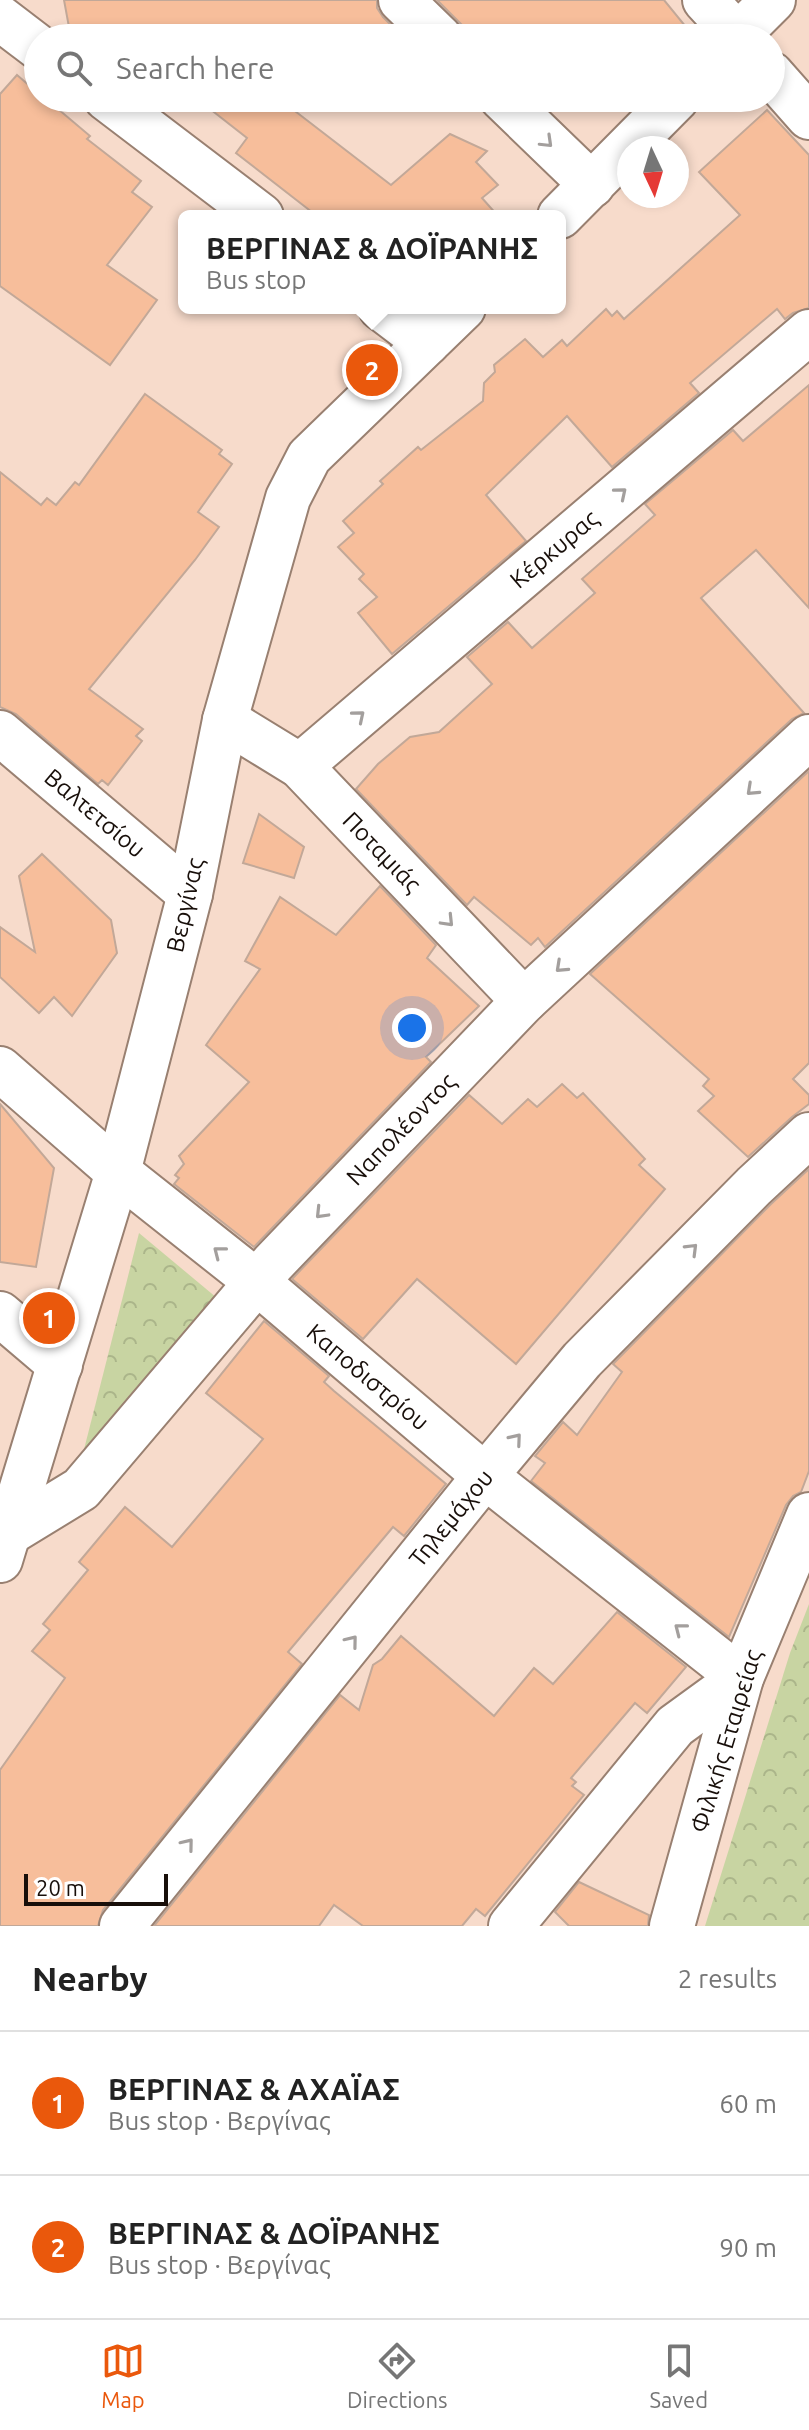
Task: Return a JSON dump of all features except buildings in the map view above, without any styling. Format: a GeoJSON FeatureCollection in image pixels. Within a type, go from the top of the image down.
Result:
{"type":"FeatureCollection","features":[{"type":"Feature","properties":{"kind":"street"},"geometry":{"type":"LineString","coordinates":[[14,0],[0,17],[24,36]]}},
{"type":"Feature","properties":{"kind":"street"},"geometry":{"type":"LineString","coordinates":[[401,0],[426,24]]}},
{"type":"Feature","properties":{"kind":"street"},"geometry":{"type":"LineString","coordinates":[[705,0],[726,24]]}},
{"type":"Feature","properties":{"kind":"street"},"geometry":{"type":"LineString","coordinates":[[750,24],[773,0]]}},
{"type":"Feature","properties":{"kind":"street"},"geometry":{"type":"LineString","coordinates":[[785,90],[809,117]]}},
{"type":"Feature","properties":{"kind":"street"},"geometry":{"type":"LineString","coordinates":[[124,112],[253,210]]}},
{"type":"Feature","properties":{"kind":"street"},"geometry":{"type":"LineString","coordinates":[[516,112],[592,185]]}},
{"type":"Feature","properties":{"kind":"street"},"geometry":{"type":"LineString","coordinates":[[566,210],[663,112]]}},
{"type":"Feature","properties":{"kind":"street"},"geometry":{"type":"LineString","coordinates":[[389,314],[427,343]]}},
{"type":"Feature","properties":{"kind":"street","name":"Βεργίνας"},"geometry":{"type":"LineString","coordinates":[[4,1546],[118,1172],[190,894],[225,720],[288,498],[309,457],[457,314]]}},
{"type":"Feature","properties":{"kind":"street","name":"Κέρκυρας"},"geometry":{"type":"LineString","coordinates":[[300,766],[809,332]]}},
{"type":"Feature","properties":{"kind":"street","name":"Ποταμιάς"},"geometry":{"type":"LineString","coordinates":[[225,720],[300,766],[524,1001]]}},
{"type":"Feature","properties":{"kind":"street","name":"Βαλτετσίου"},"geometry":{"type":"LineString","coordinates":[[0,733],[190,894]]}},
{"type":"Feature","properties":{"kind":"street","name":"Ναπολέοντος"},"geometry":{"type":"LineString","coordinates":[[4,1546],[81,1489],[273,1263],[524,1001],[809,737]]}},
{"type":"Feature","properties":{"kind":"street","name":"Καποδιστρίου"},"geometry":{"type":"LineString","coordinates":[[0,1069],[118,1172],[257,1282],[485,1476],[741,1678]]}},
{"type":"Feature","properties":{"kind":"street","name":"Τηλεμάχου"},"geometry":{"type":"LineString","coordinates":[[122,1926],[582,1360],[754,1186],[809,1135]]}},
{"type":"Feature","properties":{"kind":"street"},"geometry":{"type":"LineString","coordinates":[[0,1314],[60,1365]]}},
{"type":"Feature","properties":{"kind":"street","name":"Φιλικής Εταιρείας"},"geometry":{"type":"LineString","coordinates":[[672,1926],[741,1678],[809,1515]]}},
{"type":"Feature","properties":{"kind":"street"},"geometry":{"type":"LineString","coordinates":[[511,1926],[675,1726],[741,1678]]}},
{"type":"Feature","properties":{"kind":"green space"},"geometry":{"type":"Polygon","coordinates":[[[139,1233],[217,1298],[77,1477],[139,1233]]]}},
{"type":"Feature","properties":{"kind":"green space"},"geometry":{"type":"Polygon","coordinates":[[[809,1604],[809,1926],[705,1926],[790,1653],[809,1604]]]}},
{"type":"Feature","properties":{"kind":"place","name":"ΒΕΡΓΙΝΑΣ & ΔΟΪΡΑΝΗΣ"},"geometry":{"type":"Point","coordinates":[372,370]}},
{"type":"Feature","properties":{"kind":"place","name":"ΒΕΡΓΙΝΑΣ & ΑΧΑΪΑΣ"},"geometry":{"type":"Point","coordinates":[49,1318]}}]}
